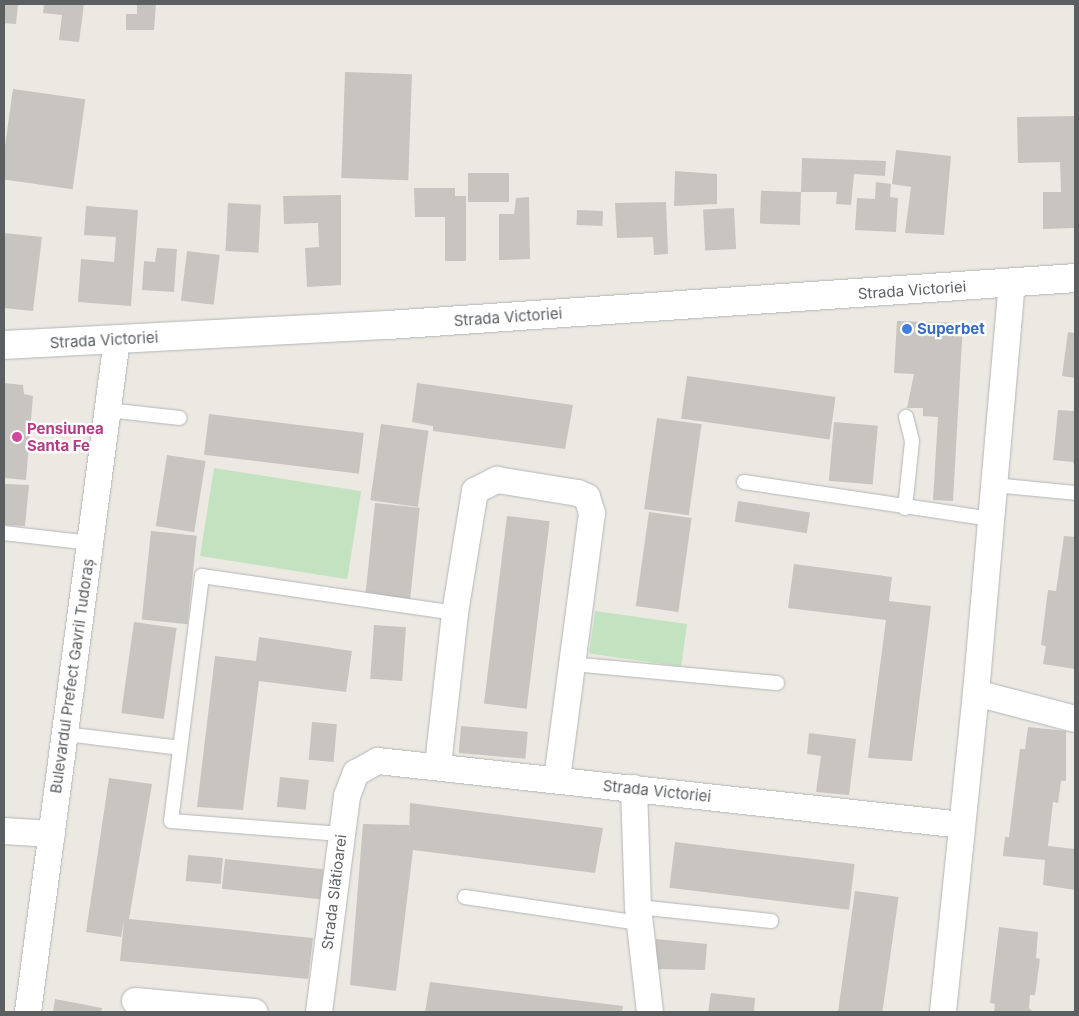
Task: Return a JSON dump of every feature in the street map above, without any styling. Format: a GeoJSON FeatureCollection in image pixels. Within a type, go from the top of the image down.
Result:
{"type":"FeatureCollection","features":[{"type":"Feature","properties":{"kind":"street","name":"Strada Victoriei"},"geometry":{"type":"LineString","coordinates":[[4,345],[117,340],[1075,278]]}},
{"type":"Feature","properties":{"kind":"street"},"geometry":{"type":"LineString","coordinates":[[943,1012],[976,693],[1012,283]]}},
{"type":"Feature","properties":{"kind":"street","name":"Bulevardul Prefect Gavril Tudoraș"},"geometry":{"type":"LineString","coordinates":[[28,1012],[117,340]]}},
{"type":"Feature","properties":{"kind":"street"},"geometry":{"type":"LineString","coordinates":[[438,765],[454,613],[475,491],[497,480],[578,493],[587,497],[592,513],[557,779]]}},
{"type":"Feature","properties":{"kind":"street"},"geometry":{"type":"LineString","coordinates":[[976,693],[1075,718]]}},
{"type":"Feature","properties":{"kind":"street","name":"Strada Victoriei"},"geometry":{"type":"LineString","coordinates":[[356,773],[378,761],[438,765],[962,825]]}},
{"type":"Feature","properties":{"kind":"street","name":"Strada Slătioarei"},"geometry":{"type":"LineString","coordinates":[[319,1012],[341,834],[348,790],[356,773]]}},
{"type":"Feature","properties":{"kind":"street"},"geometry":{"type":"LineString","coordinates":[[634,788],[639,915],[650,1012]]}},
{"type":"Feature","properties":{"kind":"street"},"geometry":{"type":"LineString","coordinates":[[4,830],[52,834]]}},
{"type":"Feature","properties":{"kind":"street"},"geometry":{"type":"LineString","coordinates":[[135,1001],[254,1012]]}},
{"type":"Feature","properties":{"kind":"lane"},"geometry":{"type":"LineString","coordinates":[[108,410],[180,418]]}},
{"type":"Feature","properties":{"kind":"lane"},"geometry":{"type":"LineString","coordinates":[[905,508],[912,441],[906,417]]}},
{"type":"Feature","properties":{"kind":"lane"},"geometry":{"type":"LineString","coordinates":[[744,482],[905,508],[991,519]]}},
{"type":"Feature","properties":{"kind":"lane"},"geometry":{"type":"LineString","coordinates":[[994,485],[1075,493]]}},
{"type":"Feature","properties":{"kind":"lane"},"geometry":{"type":"LineString","coordinates":[[4,533],[90,543]]}},
{"type":"Feature","properties":{"kind":"lane"},"geometry":{"type":"LineString","coordinates":[[341,834],[171,822],[202,576],[454,613]]}},
{"type":"Feature","properties":{"kind":"lane"},"geometry":{"type":"LineString","coordinates":[[572,664],[777,684]]}},
{"type":"Feature","properties":{"kind":"lane"},"geometry":{"type":"LineString","coordinates":[[65,734],[180,748]]}},
{"type":"Feature","properties":{"kind":"lane"},"geometry":{"type":"LineString","coordinates":[[465,897],[639,915],[771,921]]}},
{"type":"Feature","properties":{"kind":"green space"},"geometry":{"type":"Polygon","coordinates":[[[214,468],[361,491],[347,579],[200,556],[214,468]]]}},
{"type":"Feature","properties":{"kind":"green space"},"geometry":{"type":"Polygon","coordinates":[[[595,611],[687,624],[681,667],[589,654],[595,611]]]}},
{"type":"Feature","properties":{"kind":"building"},"geometry":{"type":"Polygon","coordinates":[[[4,4],[18,4],[16,24],[4,23],[4,4]]]}},
{"type":"Feature","properties":{"kind":"building"},"geometry":{"type":"Polygon","coordinates":[[[44,4],[84,4],[79,42],[59,40],[62,15],[43,13],[44,4]]]}},
{"type":"Feature","properties":{"kind":"building"},"geometry":{"type":"Polygon","coordinates":[[[137,4],[156,4],[154,30],[126,30],[126,14],[137,14],[137,4]]]}},
{"type":"Feature","properties":{"kind":"building"},"geometry":{"type":"Polygon","coordinates":[[[345,72],[412,74],[408,180],[341,178],[345,72]]]}},
{"type":"Feature","properties":{"kind":"building"},"geometry":{"type":"Polygon","coordinates":[[[13,89],[85,99],[73,189],[4,180],[4,153],[13,89]]]}},
{"type":"Feature","properties":{"kind":"building"},"geometry":{"type":"Polygon","coordinates":[[[1075,116],[1075,228],[1043,229],[1043,192],[1061,192],[1060,162],[1018,163],[1017,117],[1075,116]]]}},
{"type":"Feature","properties":{"kind":"building"},"geometry":{"type":"Polygon","coordinates":[[[896,150],[951,156],[944,235],[905,233],[911,187],[892,184],[896,150]]]}},
{"type":"Feature","properties":{"kind":"building"},"geometry":{"type":"Polygon","coordinates":[[[802,158],[886,161],[885,176],[854,174],[851,205],[836,204],[837,192],[801,192],[802,158]]]}},
{"type":"Feature","properties":{"kind":"building"},"geometry":{"type":"Polygon","coordinates":[[[675,171],[717,174],[717,204],[674,206],[675,171]]]}},
{"type":"Feature","properties":{"kind":"building"},"geometry":{"type":"Polygon","coordinates":[[[468,173],[509,173],[509,202],[468,202],[468,173]]]}},
{"type":"Feature","properties":{"kind":"building"},"geometry":{"type":"Polygon","coordinates":[[[876,182],[891,184],[890,197],[898,198],[896,232],[855,230],[857,198],[875,199],[876,182]]]}},
{"type":"Feature","properties":{"kind":"building"},"geometry":{"type":"Polygon","coordinates":[[[414,188],[455,188],[455,196],[466,196],[466,261],[445,261],[445,217],[415,217],[414,188]]]}},
{"type":"Feature","properties":{"kind":"building"},"geometry":{"type":"Polygon","coordinates":[[[761,191],[801,192],[800,225],[760,224],[761,191]]]}},
{"type":"Feature","properties":{"kind":"building"},"geometry":{"type":"Polygon","coordinates":[[[341,195],[341,285],[307,287],[305,248],[319,247],[318,223],[284,224],[283,196],[341,195]]]}},
{"type":"Feature","properties":{"kind":"building"},"geometry":{"type":"Polygon","coordinates":[[[529,197],[530,259],[499,260],[499,214],[514,214],[516,198],[529,197]]]}},
{"type":"Feature","properties":{"kind":"building"},"geometry":{"type":"Polygon","coordinates":[[[666,202],[668,254],[654,255],[653,237],[617,238],[615,203],[666,202]]]}},
{"type":"Feature","properties":{"kind":"building"},"geometry":{"type":"Polygon","coordinates":[[[228,203],[261,205],[258,253],[225,251],[228,203]]]}},
{"type":"Feature","properties":{"kind":"building"},"geometry":{"type":"Polygon","coordinates":[[[86,206],[138,210],[131,306],[78,302],[81,259],[114,262],[116,237],[84,235],[86,206]]]}},
{"type":"Feature","properties":{"kind":"building"},"geometry":{"type":"Polygon","coordinates":[[[734,208],[736,249],[705,251],[703,210],[734,208]]]}},
{"type":"Feature","properties":{"kind":"building"},"geometry":{"type":"Polygon","coordinates":[[[577,210],[603,211],[602,226],[576,225],[577,210]]]}},
{"type":"Feature","properties":{"kind":"building"},"geometry":{"type":"Polygon","coordinates":[[[4,233],[42,237],[33,311],[4,308],[4,233]]]}},
{"type":"Feature","properties":{"kind":"building"},"geometry":{"type":"Polygon","coordinates":[[[157,248],[177,249],[174,292],[142,290],[144,261],[155,262],[157,248]]]}},
{"type":"Feature","properties":{"kind":"building"},"geometry":{"type":"Polygon","coordinates":[[[187,251],[220,255],[214,305],[181,301],[187,251]]]}},
{"type":"Feature","properties":{"kind":"building"},"geometry":{"type":"Polygon","coordinates":[[[897,321],[963,323],[953,501],[933,500],[938,417],[923,416],[923,408],[907,408],[914,374],[894,373],[897,321]]]}},
{"type":"Feature","properties":{"kind":"building"},"geometry":{"type":"Polygon","coordinates":[[[1068,332],[1075,333],[1075,378],[1062,376],[1068,332]]]}},
{"type":"Feature","properties":{"kind":"building"},"geometry":{"type":"Polygon","coordinates":[[[687,376],[836,397],[830,439],[681,419],[687,376]]]}},
{"type":"Feature","properties":{"kind":"building","name":"Pensiunea Santa Fe"},"geometry":{"type":"Polygon","coordinates":[[[4,383],[23,385],[24,394],[33,396],[26,480],[4,478],[4,383]]]}},
{"type":"Feature","properties":{"kind":"building"},"geometry":{"type":"Polygon","coordinates":[[[417,383],[573,405],[565,449],[433,431],[433,426],[412,422],[417,383]]]}},
{"type":"Feature","properties":{"kind":"building"},"geometry":{"type":"Polygon","coordinates":[[[1058,410],[1075,411],[1075,468],[1073,462],[1053,460],[1058,410]]]}},
{"type":"Feature","properties":{"kind":"building"},"geometry":{"type":"Polygon","coordinates":[[[209,414],[364,433],[359,474],[204,455],[209,414]]]}},
{"type":"Feature","properties":{"kind":"building"},"geometry":{"type":"Polygon","coordinates":[[[657,418],[702,424],[689,515],[644,509],[657,418]]]}},
{"type":"Feature","properties":{"kind":"building"},"geometry":{"type":"Polygon","coordinates":[[[834,422],[878,426],[873,485],[829,481],[834,422]]]}},
{"type":"Feature","properties":{"kind":"building"},"geometry":{"type":"Polygon","coordinates":[[[381,424],[429,431],[418,507],[370,500],[381,424]]]}},
{"type":"Feature","properties":{"kind":"building"},"geometry":{"type":"Polygon","coordinates":[[[167,455],[206,461],[194,532],[156,526],[167,455]]]}},
{"type":"Feature","properties":{"kind":"building"},"geometry":{"type":"Polygon","coordinates":[[[4,484],[29,485],[25,526],[4,525],[4,484]]]}},
{"type":"Feature","properties":{"kind":"building"},"geometry":{"type":"Polygon","coordinates":[[[738,501],[810,512],[807,533],[735,522],[738,501]]]}},
{"type":"Feature","properties":{"kind":"building"},"geometry":{"type":"Polygon","coordinates":[[[375,503],[420,508],[410,602],[365,597],[375,503]]]}},
{"type":"Feature","properties":{"kind":"building"},"geometry":{"type":"Polygon","coordinates":[[[649,512],[692,518],[678,612],[636,606],[649,512]]]}},
{"type":"Feature","properties":{"kind":"building"},"geometry":{"type":"Polygon","coordinates":[[[507,516],[550,521],[527,709],[484,704],[507,516]]]}},
{"type":"Feature","properties":{"kind":"building"},"geometry":{"type":"Polygon","coordinates":[[[151,531],[197,536],[187,624],[142,620],[151,531]]]}},
{"type":"Feature","properties":{"kind":"building"},"geometry":{"type":"Polygon","coordinates":[[[1064,536],[1075,537],[1075,669],[1043,664],[1046,646],[1041,645],[1048,590],[1056,591],[1064,536]]]}},
{"type":"Feature","properties":{"kind":"building"},"geometry":{"type":"Polygon","coordinates":[[[794,564],[892,577],[889,601],[931,606],[912,761],[868,758],[886,620],[788,608],[794,564]]]}},
{"type":"Feature","properties":{"kind":"building"},"geometry":{"type":"Polygon","coordinates":[[[134,622],[177,628],[164,719],[121,713],[134,622]]]}},
{"type":"Feature","properties":{"kind":"building"},"geometry":{"type":"Polygon","coordinates":[[[374,625],[406,627],[402,681],[370,679],[374,625]]]}},
{"type":"Feature","properties":{"kind":"building"},"geometry":{"type":"Polygon","coordinates":[[[259,637],[352,651],[346,692],[259,681],[243,810],[197,807],[215,656],[256,661],[259,637]]]}},
{"type":"Feature","properties":{"kind":"building"},"geometry":{"type":"Polygon","coordinates":[[[312,722],[337,724],[334,762],[309,760],[312,722]]]}},
{"type":"Feature","properties":{"kind":"building"},"geometry":{"type":"Polygon","coordinates":[[[461,726],[528,732],[525,759],[459,753],[461,726]]]}},
{"type":"Feature","properties":{"kind":"building"},"geometry":{"type":"Polygon","coordinates":[[[1028,727],[1066,731],[1066,781],[1061,781],[1058,803],[1053,802],[1048,846],[1075,849],[1075,890],[1043,885],[1045,860],[1003,856],[1005,837],[1009,837],[1020,749],[1025,749],[1028,727]]]}},
{"type":"Feature","properties":{"kind":"building"},"geometry":{"type":"Polygon","coordinates":[[[809,733],[856,739],[849,795],[816,792],[821,756],[807,754],[809,733]]]}},
{"type":"Feature","properties":{"kind":"building"},"geometry":{"type":"Polygon","coordinates":[[[280,777],[309,780],[306,810],[277,807],[280,777]]]}},
{"type":"Feature","properties":{"kind":"building"},"geometry":{"type":"Polygon","coordinates":[[[109,778],[152,784],[129,919],[313,938],[308,979],[120,961],[124,921],[121,937],[86,932],[109,778]]]}},
{"type":"Feature","properties":{"kind":"building"},"geometry":{"type":"Polygon","coordinates":[[[410,803],[603,828],[595,873],[413,850],[396,991],[350,985],[363,824],[409,825],[409,836],[410,803]]]}},
{"type":"Feature","properties":{"kind":"building"},"geometry":{"type":"Polygon","coordinates":[[[675,842],[855,864],[849,910],[669,888],[675,842]]]}},
{"type":"Feature","properties":{"kind":"building"},"geometry":{"type":"Polygon","coordinates":[[[188,855],[223,858],[221,884],[186,881],[188,855]]]}},
{"type":"Feature","properties":{"kind":"building"},"geometry":{"type":"Polygon","coordinates":[[[225,859],[323,869],[320,899],[222,889],[225,859]]]}},
{"type":"Feature","properties":{"kind":"building"},"geometry":{"type":"Polygon","coordinates":[[[855,891],[899,897],[882,1012],[838,1012],[855,891]]]}},
{"type":"Feature","properties":{"kind":"building"},"geometry":{"type":"Polygon","coordinates":[[[999,927],[1038,932],[1036,958],[1040,959],[1035,995],[1030,995],[1029,1008],[1033,1012],[994,1012],[995,1004],[990,1003],[999,927]]]}},
{"type":"Feature","properties":{"kind":"building"},"geometry":{"type":"Polygon","coordinates":[[[656,939],[707,944],[705,970],[655,969],[656,939]]]}},
{"type":"Feature","properties":{"kind":"building"},"geometry":{"type":"Polygon","coordinates":[[[430,982],[623,1006],[622,1012],[425,1012],[430,982]]]}},
{"type":"Feature","properties":{"kind":"building"},"geometry":{"type":"Polygon","coordinates":[[[711,993],[755,998],[754,1012],[708,1012],[711,993]]]}},
{"type":"Feature","properties":{"kind":"building"},"geometry":{"type":"Polygon","coordinates":[[[55,999],[102,1008],[101,1012],[53,1012],[55,999]]]}},
{"type":"Feature","properties":{"kind":"place","name":"Superbet"},"geometry":{"type":"Point","coordinates":[907,329]}},
{"type":"Feature","properties":{"kind":"place","name":"Pensiunea Santa Fe"},"geometry":{"type":"Point","coordinates":[17,437]}}]}
